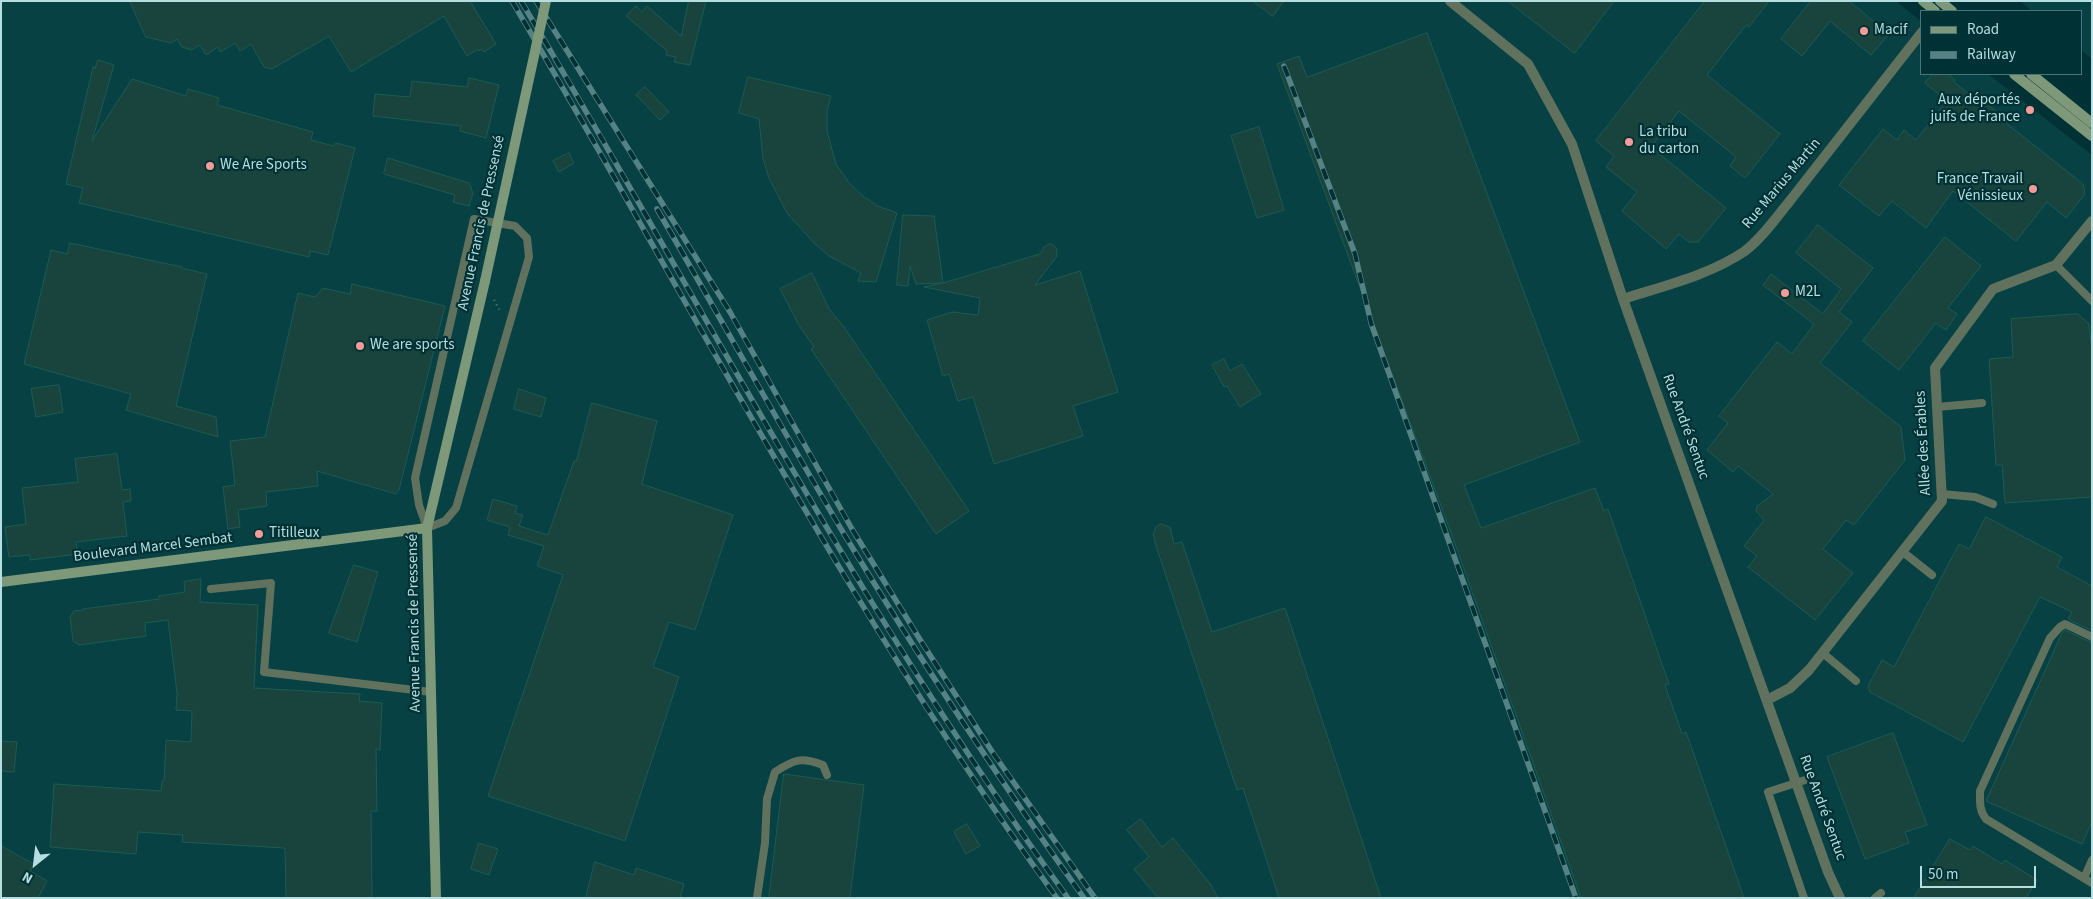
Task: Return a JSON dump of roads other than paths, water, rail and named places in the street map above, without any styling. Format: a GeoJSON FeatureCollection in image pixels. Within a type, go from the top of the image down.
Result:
{"type":"FeatureCollection","features":[{"type":"Feature","properties":{"kind":"street","name":"Avenue Francis de Pressensé"},"geometry":{"type":"LineString","coordinates":[[436,898],[427,528],[485,281],[546,1]]}},
{"type":"Feature","properties":{"kind":"street","name":"Rue André Sentuc"},"geometry":{"type":"LineString","coordinates":[[1450,1],[1528,64],[1572,144],[1623,299],[1767,700],[1801,781],[1828,872],[1840,898]]}},
{"type":"Feature","properties":{"kind":"street"},"geometry":{"type":"LineString","coordinates":[[1922,1],[1939,7]]}},
{"type":"Feature","properties":{"kind":"street","name":"Rue Marius Martin"},"geometry":{"type":"LineString","coordinates":[[1623,299],[1714,267],[1745,250],[1766,230],[1920,35]]}},
{"type":"Feature","properties":{"kind":"street"},"geometry":{"type":"LineString","coordinates":[[2015,75],[2092,136]]}},
{"type":"Feature","properties":{"kind":"street"},"geometry":{"type":"LineString","coordinates":[[2031,75],[2092,123]]}},
{"type":"Feature","properties":{"kind":"street","name":"Allée des Érables"},"geometry":{"type":"LineString","coordinates":[[1767,700],[1790,688],[1824,654],[1942,501],[1935,368],[1993,289],[2056,265],[2092,221]]}},
{"type":"Feature","properties":{"kind":"street","name":"Boulevard Marcel Sembat"},"geometry":{"type":"LineString","coordinates":[[1,582],[427,528]]}},
{"type":"Feature","properties":{"kind":"lane"},"geometry":{"type":"LineString","coordinates":[[474,219],[514,226],[527,238],[529,257],[456,508],[445,521],[427,528],[419,505],[414,478],[474,219]]}},
{"type":"Feature","properties":{"kind":"lane"},"geometry":{"type":"LineString","coordinates":[[2056,265],[2092,301]]}},
{"type":"Feature","properties":{"kind":"lane"},"geometry":{"type":"LineString","coordinates":[[1937,407],[1982,403]]}},
{"type":"Feature","properties":{"kind":"lane"},"geometry":{"type":"LineString","coordinates":[[1942,494],[1976,497],[1993,504]]}},
{"type":"Feature","properties":{"kind":"lane"},"geometry":{"type":"LineString","coordinates":[[1903,552],[1932,574]]}},
{"type":"Feature","properties":{"kind":"lane"},"geometry":{"type":"LineString","coordinates":[[211,589],[271,583],[264,672],[431,692]]}},
{"type":"Feature","properties":{"kind":"lane"},"geometry":{"type":"LineString","coordinates":[[2092,637],[2065,624],[2050,638],[1980,791],[1980,810],[1986,819],[2092,883]]}},
{"type":"Feature","properties":{"kind":"lane"},"geometry":{"type":"LineString","coordinates":[[1824,654],[1856,681]]}},
{"type":"Feature","properties":{"kind":"lane"},"geometry":{"type":"LineString","coordinates":[[757,898],[765,843],[767,798],[774,772],[792,760],[808,759],[823,765],[827,774]]}},
{"type":"Feature","properties":{"kind":"lane"},"geometry":{"type":"LineString","coordinates":[[1801,781],[1768,792],[1804,898]]}},
{"type":"Feature","properties":{"kind":"lane"},"geometry":{"type":"LineString","coordinates":[[2084,878],[2092,860]]}},
{"type":"Feature","properties":{"kind":"railway"},"geometry":{"type":"LineString","coordinates":[[512,1],[841,569],[981,791],[1057,898]]}},
{"type":"Feature","properties":{"kind":"railway"},"geometry":{"type":"LineString","coordinates":[[521,1],[851,569],[992,790],[1068,898]]}},
{"type":"Feature","properties":{"kind":"railway"},"geometry":{"type":"LineString","coordinates":[[536,1],[730,312],[852,529],[919,638],[993,753],[1095,898]]}},
{"type":"Feature","properties":{"kind":"railway"},"geometry":{"type":"LineString","coordinates":[[1284,66],[1355,254],[1371,323],[1576,898]]}},
{"type":"Feature","properties":{"kind":"railway"},"geometry":{"type":"LineString","coordinates":[[657,209],[872,580],[990,764],[1084,898]]}},
{"type":"Feature","properties":{"kind":"place","name":"Macif"},"geometry":{"type":"Point","coordinates":[1864,31]}},
{"type":"Feature","properties":{"kind":"place","name":"Aux déportés juifs de France"},"geometry":{"type":"Point","coordinates":[2030,110]}},
{"type":"Feature","properties":{"kind":"place","name":"La tribu du carton"},"geometry":{"type":"Point","coordinates":[1629,142]}},
{"type":"Feature","properties":{"kind":"place","name":"We Are Sports"},"geometry":{"type":"Point","coordinates":[210,166]}},
{"type":"Feature","properties":{"kind":"place","name":"France Travail Vénissieux"},"geometry":{"type":"Point","coordinates":[2033,189]}},
{"type":"Feature","properties":{"kind":"place","name":"M2L"},"geometry":{"type":"Point","coordinates":[1785,293]}},
{"type":"Feature","properties":{"kind":"place","name":"We are sports"},"geometry":{"type":"Point","coordinates":[360,346]}},
{"type":"Feature","properties":{"kind":"place","name":"Titilleux"},"geometry":{"type":"Point","coordinates":[259,534]}}]}
